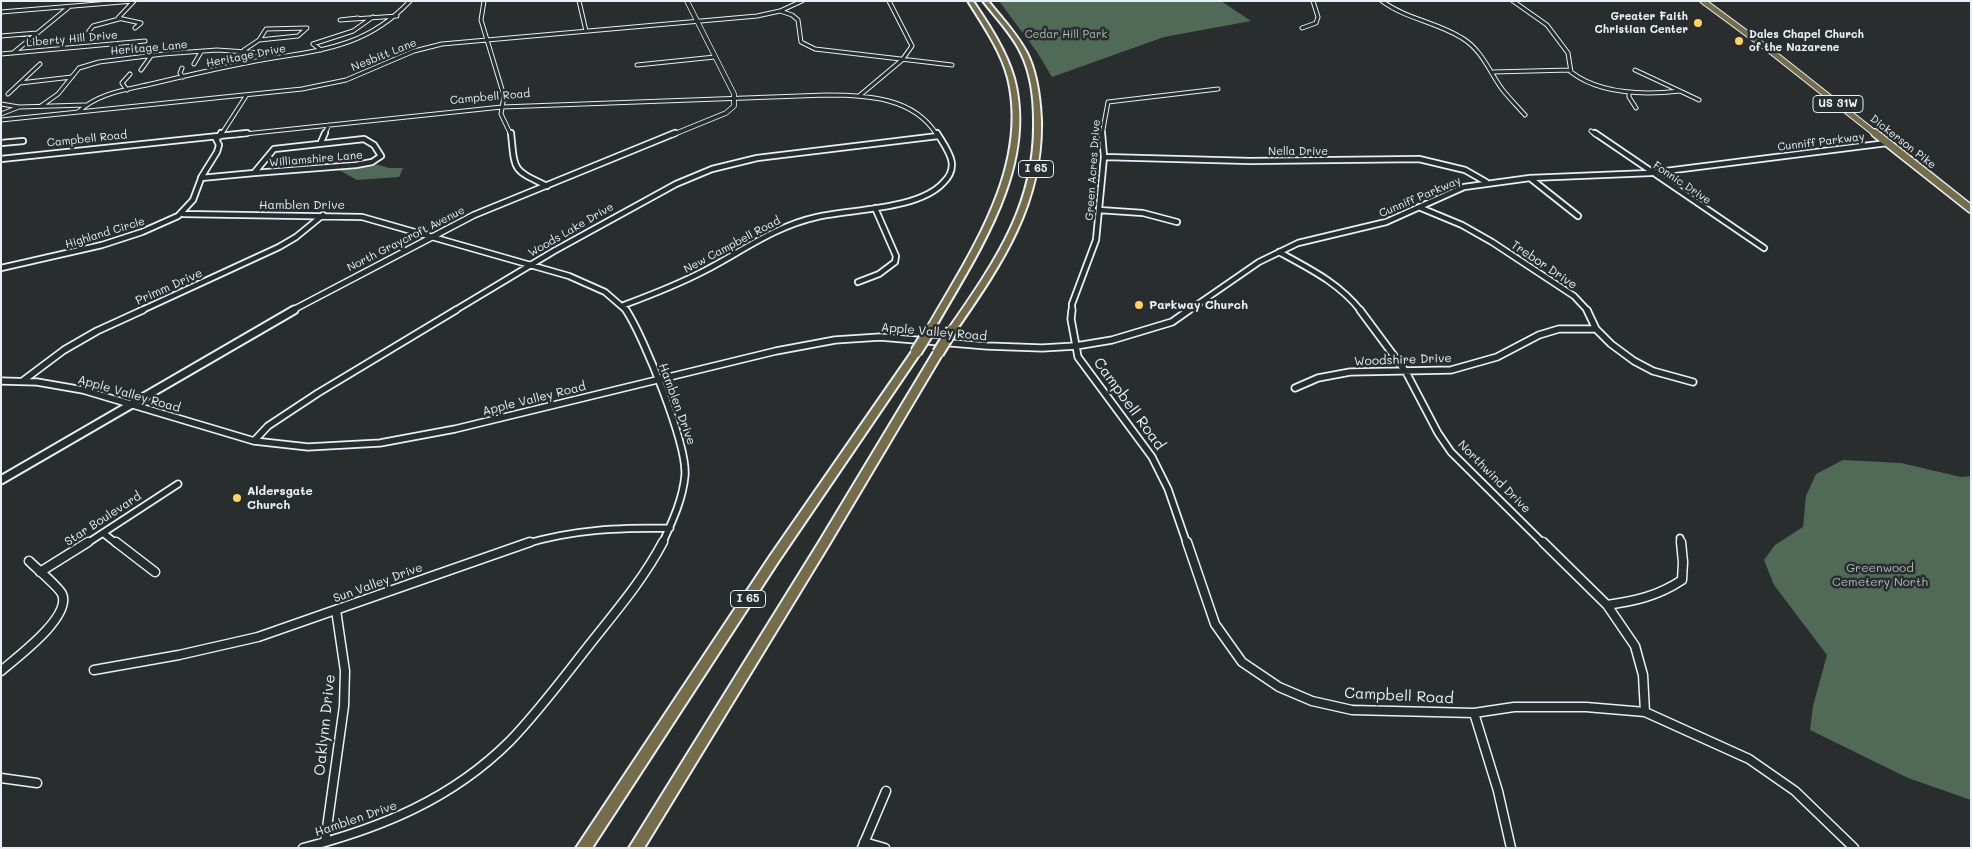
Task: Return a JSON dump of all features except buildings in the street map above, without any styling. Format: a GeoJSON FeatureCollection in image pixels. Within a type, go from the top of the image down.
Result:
{"type":"FeatureCollection","features":[{"type":"Feature","properties":{"kind":"highway","name":"I 65"},"geometry":{"type":"LineString","coordinates":[[583,848],[774,559],[916,352],[990,219],[1008,174],[1014,149],[1017,114],[1012,80],[1005,60],[993,36],[970,1]]}},
{"type":"Feature","properties":{"kind":"highway","name":"I 65"},"geometry":{"type":"LineString","coordinates":[[636,848],[823,545],[952,330],[997,263],[1030,195],[1036,171],[1038,146],[1036,93],[1024,54],[1012,33],[985,1]]}},
{"type":"Feature","properties":{"kind":"main road","name":"Dickerson Pike"},"geometry":{"type":"LineString","coordinates":[[1703,1],[1971,209]]}},
{"type":"Feature","properties":{"kind":"street"},"geometry":{"type":"LineString","coordinates":[[1,12],[134,1]]}},
{"type":"Feature","properties":{"kind":"street"},"geometry":{"type":"LineString","coordinates":[[119,19],[119,16],[134,1]]}},
{"type":"Feature","properties":{"kind":"street","name":"Heritage Drive"},"geometry":{"type":"LineString","coordinates":[[77,112],[85,105],[105,96],[127,90],[274,58],[321,50],[369,35],[386,26],[410,1]]}},
{"type":"Feature","properties":{"kind":"street"},"geometry":{"type":"LineString","coordinates":[[484,1],[481,20],[504,96],[502,118],[511,133],[514,165],[523,174],[547,186]]}},
{"type":"Feature","properties":{"kind":"street"},"geometry":{"type":"LineString","coordinates":[[580,1],[586,31]]}},
{"type":"Feature","properties":{"kind":"street"},"geometry":{"type":"LineString","coordinates":[[686,1],[735,98]]}},
{"type":"Feature","properties":{"kind":"street","name":"Nesbitt Lane"},"geometry":{"type":"LineString","coordinates":[[1,120],[293,91],[330,84],[353,77],[420,50],[451,43],[758,16],[780,11],[802,1]]}},
{"type":"Feature","properties":{"kind":"street"},"geometry":{"type":"LineString","coordinates":[[860,96],[902,60],[912,46],[889,1]]}},
{"type":"Feature","properties":{"kind":"street"},"geometry":{"type":"LineString","coordinates":[[1302,28],[1316,23],[1318,17],[1312,1]]}},
{"type":"Feature","properties":{"kind":"street"},"geometry":{"type":"LineString","coordinates":[[1382,1],[1392,8],[1463,38],[1477,50],[1493,72],[1502,89],[1525,115]]}},
{"type":"Feature","properties":{"kind":"street"},"geometry":{"type":"LineString","coordinates":[[1513,1],[1548,27],[1568,54],[1570,70]]}},
{"type":"Feature","properties":{"kind":"street"},"geometry":{"type":"LineString","coordinates":[[13,53],[69,6]]}},
{"type":"Feature","properties":{"kind":"street"},"geometry":{"type":"LineString","coordinates":[[780,11],[792,15],[798,20],[801,41],[808,47],[825,52],[952,65]]}},
{"type":"Feature","properties":{"kind":"street"},"geometry":{"type":"LineString","coordinates":[[358,18],[356,20],[340,20],[342,18],[397,16]]}},
{"type":"Feature","properties":{"kind":"street"},"geometry":{"type":"LineString","coordinates":[[321,50],[313,45],[353,31],[373,17]]}},
{"type":"Feature","properties":{"kind":"street"},"geometry":{"type":"LineString","coordinates":[[89,31],[93,26],[119,19],[142,23],[135,28]]}},
{"type":"Feature","properties":{"kind":"street"},"geometry":{"type":"LineString","coordinates":[[244,50],[259,40],[266,28],[306,28],[298,36],[259,40]]}},
{"type":"Feature","properties":{"kind":"street"},"geometry":{"type":"LineString","coordinates":[[1,36],[38,33]]}},
{"type":"Feature","properties":{"kind":"street","name":"Liberty Hill Drive"},"geometry":{"type":"LineString","coordinates":[[1,54],[145,41]]}},
{"type":"Feature","properties":{"kind":"street","name":"Heritage Lane"},"geometry":{"type":"LineString","coordinates":[[41,106],[58,94],[79,68],[86,65],[151,56],[244,50],[264,52],[274,58]]}},
{"type":"Feature","properties":{"kind":"street"},"geometry":{"type":"LineString","coordinates":[[194,64],[201,52]]}},
{"type":"Feature","properties":{"kind":"street"},"geometry":{"type":"LineString","coordinates":[[141,70],[151,56]]}},
{"type":"Feature","properties":{"kind":"street"},"geometry":{"type":"LineString","coordinates":[[637,65],[715,57]]}},
{"type":"Feature","properties":{"kind":"street"},"geometry":{"type":"LineString","coordinates":[[8,94],[40,64]]}},
{"type":"Feature","properties":{"kind":"street"},"geometry":{"type":"LineString","coordinates":[[182,68],[180,73],[183,77]]}},
{"type":"Feature","properties":{"kind":"street"},"geometry":{"type":"LineString","coordinates":[[1493,72],[1570,70],[1590,83],[1629,92],[1655,94],[1680,91]]}},
{"type":"Feature","properties":{"kind":"street"},"geometry":{"type":"LineString","coordinates":[[1635,70],[1699,100]]}},
{"type":"Feature","properties":{"kind":"street"},"geometry":{"type":"LineString","coordinates":[[127,90],[122,83],[130,74]]}},
{"type":"Feature","properties":{"kind":"street"},"geometry":{"type":"LineString","coordinates":[[20,83],[72,77]]}},
{"type":"Feature","properties":{"kind":"street","name":"Green Acres Drive"},"geometry":{"type":"LineString","coordinates":[[1076,346],[1071,320],[1072,304],[1096,240],[1104,157],[1102,134],[1108,102],[1218,89]]}},
{"type":"Feature","properties":{"kind":"street"},"geometry":{"type":"LineString","coordinates":[[1629,92],[1629,97],[1636,108]]}},
{"type":"Feature","properties":{"kind":"street","name":"Campbell Road"},"geometry":{"type":"LineString","coordinates":[[1,160],[502,107],[826,95],[860,96],[897,104],[916,112],[928,121],[953,163]]}},
{"type":"Feature","properties":{"kind":"street"},"geometry":{"type":"LineString","coordinates":[[183,214],[196,196],[204,170],[218,150],[217,137],[246,96]]}},
{"type":"Feature","properties":{"kind":"street","name":"North Graycroft Avenue"},"geometry":{"type":"LineString","coordinates":[[1,480],[262,326],[431,236],[474,215],[716,119],[734,106],[735,98]]}},
{"type":"Feature","properties":{"kind":"street"},"geometry":{"type":"LineString","coordinates":[[1,104],[19,107],[85,105]]}},
{"type":"Feature","properties":{"kind":"street"},"geometry":{"type":"LineString","coordinates":[[1,114],[19,107]]}},
{"type":"Feature","properties":{"kind":"street"},"geometry":{"type":"LineString","coordinates":[[321,142],[329,125]]}},
{"type":"Feature","properties":{"kind":"street","name":"Fonnic Drive"},"geometry":{"type":"LineString","coordinates":[[1591,131],[1650,173],[1764,248]]}},
{"type":"Feature","properties":{"kind":"street","name":"Woods Lake Drive"},"geometry":{"type":"LineString","coordinates":[[254,441],[273,422],[318,393],[530,265],[663,190],[740,161],[787,153],[938,136]]}},
{"type":"Feature","properties":{"kind":"street","name":"Williamshire Lane"},"geometry":{"type":"LineString","coordinates":[[201,178],[365,164],[381,156],[369,140],[364,138],[321,142],[274,149],[268,153],[254,173]]}},
{"type":"Feature","properties":{"kind":"street"},"geometry":{"type":"LineString","coordinates":[[1,143],[23,141]]}},
{"type":"Feature","properties":{"kind":"street","name":"Cunniff Parkway"},"geometry":{"type":"LineString","coordinates":[[1076,346],[1112,340],[1172,322],[1200,305],[1259,262],[1298,243],[1386,222],[1421,208],[1464,187],[1486,182],[1530,178],[1650,173],[1887,143]]}},
{"type":"Feature","properties":{"kind":"street","name":"Nella Drive"},"geometry":{"type":"LineString","coordinates":[[1104,157],[1250,161],[1419,159],[1465,170],[1486,182]]}},
{"type":"Feature","properties":{"kind":"street","name":"New Campbell Road"},"geometry":{"type":"LineString","coordinates":[[624,305],[692,277],[781,228],[816,217],[875,208],[911,200],[932,191],[952,173],[953,163]]}},
{"type":"Feature","properties":{"kind":"street"},"geometry":{"type":"LineString","coordinates":[[1530,178],[1578,216]]}},
{"type":"Feature","properties":{"kind":"street"},"geometry":{"type":"LineString","coordinates":[[858,282],[879,274],[895,262],[896,256],[875,208]]}},
{"type":"Feature","properties":{"kind":"street","name":"Trebor Drive"},"geometry":{"type":"LineString","coordinates":[[1421,208],[1492,242],[1574,296],[1588,311],[1596,329],[1611,344],[1634,361],[1653,371],[1693,382]]}},
{"type":"Feature","properties":{"kind":"street"},"geometry":{"type":"LineString","coordinates":[[1099,210],[1143,213],[1177,222]]}},
{"type":"Feature","properties":{"kind":"street","name":"Hamblen Drive"},"geometry":{"type":"LineString","coordinates":[[183,214],[362,217],[530,265],[589,284],[606,292],[624,305],[636,328],[682,450],[686,474],[678,508],[670,528],[649,566],[532,719],[499,753],[474,774],[432,801],[386,823],[303,848]]}},
{"type":"Feature","properties":{"kind":"street","name":"Highland Circle"},"geometry":{"type":"LineString","coordinates":[[1,268],[57,256],[120,239],[183,214]]}},
{"type":"Feature","properties":{"kind":"street","name":"Primm Drive"},"geometry":{"type":"LineString","coordinates":[[24,380],[64,350],[97,331],[279,247],[296,237],[323,215]]}},
{"type":"Feature","properties":{"kind":"street","name":"Northwind Drive"},"geometry":{"type":"LineString","coordinates":[[1279,252],[1330,280],[1350,297],[1406,372],[1438,433],[1451,452],[1607,604],[1636,646],[1643,675],[1645,712]]}},
{"type":"Feature","properties":{"kind":"street","name":"Woodshire Drive"},"geometry":{"type":"LineString","coordinates":[[1295,388],[1318,378],[1350,372],[1451,370],[1497,357],[1539,335],[1558,329],[1596,329]]}},
{"type":"Feature","properties":{"kind":"street","name":"Apple Valley Road"},"geometry":{"type":"LineString","coordinates":[[1,382],[24,380],[83,390],[254,441],[308,447],[380,443],[447,430],[784,349],[860,338],[894,337],[987,346],[1042,348],[1076,346]]}},
{"type":"Feature","properties":{"kind":"street","name":"Campbell Road"},"geometry":{"type":"LineString","coordinates":[[1076,346],[1078,356],[1152,457],[1168,489],[1215,624],[1242,662],[1288,690],[1312,701],[1352,710],[1474,713],[1514,707],[1586,707],[1645,712],[1749,759],[1795,791],[1854,848]]}},
{"type":"Feature","properties":{"kind":"street","name":"Star Boulevard"},"geometry":{"type":"LineString","coordinates":[[40,572],[178,484]]}},
{"type":"Feature","properties":{"kind":"street","name":"Sun Valley Drive"},"geometry":{"type":"LineString","coordinates":[[94,670],[179,655],[258,637],[510,548],[552,536],[608,528],[670,528]]}},
{"type":"Feature","properties":{"kind":"street"},"geometry":{"type":"LineString","coordinates":[[103,533],[155,572]]}},
{"type":"Feature","properties":{"kind":"street"},"geometry":{"type":"LineString","coordinates":[[1607,604],[1642,600],[1668,590],[1682,580],[1683,562],[1680,538]]}},
{"type":"Feature","properties":{"kind":"street"},"geometry":{"type":"LineString","coordinates":[[1,671],[39,639],[57,617],[64,604],[65,600],[62,594],[29,562]]}},
{"type":"Feature","properties":{"kind":"street","name":"Oaklynn Drive"},"geometry":{"type":"LineString","coordinates":[[325,842],[344,706],[346,671],[336,610]]}},
{"type":"Feature","properties":{"kind":"street"},"geometry":{"type":"LineString","coordinates":[[1474,713],[1498,791],[1511,848]]}},
{"type":"Feature","properties":{"kind":"street"},"geometry":{"type":"LineString","coordinates":[[1,778],[37,783]]}},
{"type":"Feature","properties":{"kind":"street"},"geometry":{"type":"LineString","coordinates":[[885,848],[863,845],[886,791]]}},
{"type":"Feature","properties":{"kind":"green space","name":"Cedar Hill Park"},"geometry":{"type":"Polygon","coordinates":[[[999,1],[1221,1],[1251,21],[1164,37],[1052,77],[1037,52],[999,1]]]}},
{"type":"Feature","properties":{"kind":"green space"},"geometry":{"type":"Polygon","coordinates":[[[375,164],[389,168],[403,168],[399,177],[357,180],[337,169],[375,164]]]}},
{"type":"Feature","properties":{"kind":"green space","name":"Greenwood Cemetery North"},"geometry":{"type":"Polygon","coordinates":[[[1843,460],[1901,463],[1961,477],[1971,476],[1971,800],[1908,778],[1810,730],[1813,706],[1827,655],[1774,585],[1764,560],[1775,545],[1803,527],[1806,496],[1816,474],[1843,460]]]}},
{"type":"Feature","properties":{"kind":"place","name":"Greater Faith Christian Center"},"geometry":{"type":"Point","coordinates":[1698,23]}},
{"type":"Feature","properties":{"kind":"place","name":"Dales Chapel Church of the Nazarene"},"geometry":{"type":"Point","coordinates":[1739,41]}},
{"type":"Feature","properties":{"kind":"place","name":"Parkway Church"},"geometry":{"type":"Point","coordinates":[1139,305]}},
{"type":"Feature","properties":{"kind":"place","name":"Aldersgate Church"},"geometry":{"type":"Point","coordinates":[237,498]}}]}
